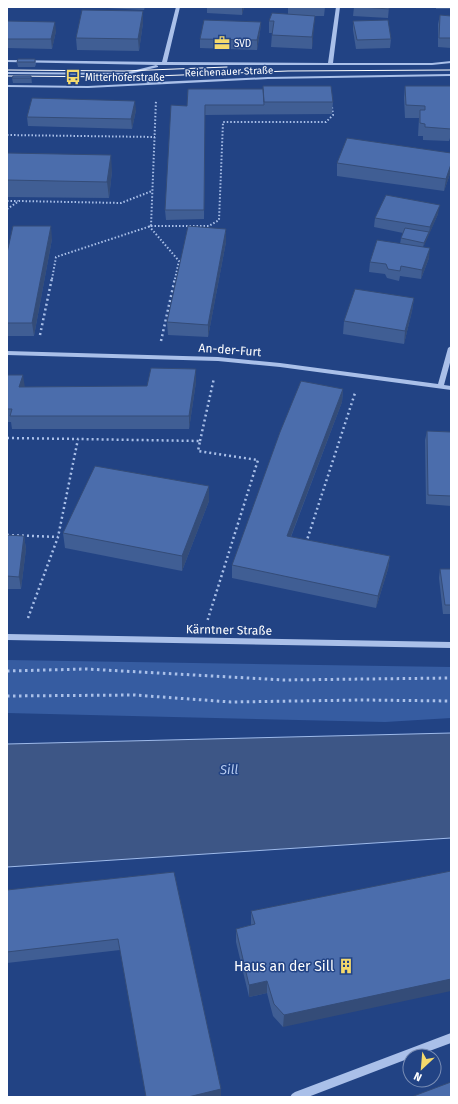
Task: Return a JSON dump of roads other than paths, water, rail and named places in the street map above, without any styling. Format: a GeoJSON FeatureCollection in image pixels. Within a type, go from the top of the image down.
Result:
{"type":"FeatureCollection","features":[{"type":"Feature","properties":{"kind":"street"},"geometry":{"type":"LineString","coordinates":[[124,74],[164,64],[178,7]]}},
{"type":"Feature","properties":{"kind":"street"},"geometry":{"type":"LineString","coordinates":[[330,64],[338,7]]}},
{"type":"Feature","properties":{"kind":"street","name":"Reichenauer Straße"},"geometry":{"type":"LineString","coordinates":[[7,61],[164,64],[432,64],[451,62]]}},
{"type":"Feature","properties":{"kind":"street"},"geometry":{"type":"LineString","coordinates":[[7,73],[124,74],[139,77],[156,84]]}},
{"type":"Feature","properties":{"kind":"street","name":"Reichenauer Straße"},"geometry":{"type":"LineString","coordinates":[[7,86],[88,87],[268,78],[451,75]]}},
{"type":"Feature","properties":{"kind":"street"},"geometry":{"type":"LineString","coordinates":[[440,387],[451,348]]}},
{"type":"Feature","properties":{"kind":"street","name":"An-der-Furt"},"geometry":{"type":"LineString","coordinates":[[7,353],[226,360],[280,365],[451,388]]}},
{"type":"Feature","properties":{"kind":"street","name":"Kärntner Straße"},"geometry":{"type":"LineString","coordinates":[[7,637],[451,645]]}},
{"type":"Feature","properties":{"kind":"street"},"geometry":{"type":"LineString","coordinates":[[295,1097],[451,1038]]}},
{"type":"Feature","properties":{"kind":"water","name":"Sill"},"geometry":{"type":"Polygon","coordinates":[[[451,733],[451,838],[7,867],[7,744],[451,733]]]}},
{"type":"Feature","properties":{"kind":"tram line"},"geometry":{"type":"LineString","coordinates":[[7,70],[124,71],[227,67]]}},
{"type":"Feature","properties":{"kind":"tram line"},"geometry":{"type":"LineString","coordinates":[[7,76],[128,77],[288,71],[451,70]]}},
{"type":"Feature","properties":{"kind":"place","name":"SVD"},"geometry":{"type":"Point","coordinates":[222,43]}},
{"type":"Feature","properties":{"kind":"place","name":"Mitterhoferstraße"},"geometry":{"type":"Point","coordinates":[73,77]}},
{"type":"Feature","properties":{"kind":"place","name":"Haus an der Sill"},"geometry":{"type":"Point","coordinates":[346,966]}}]}
